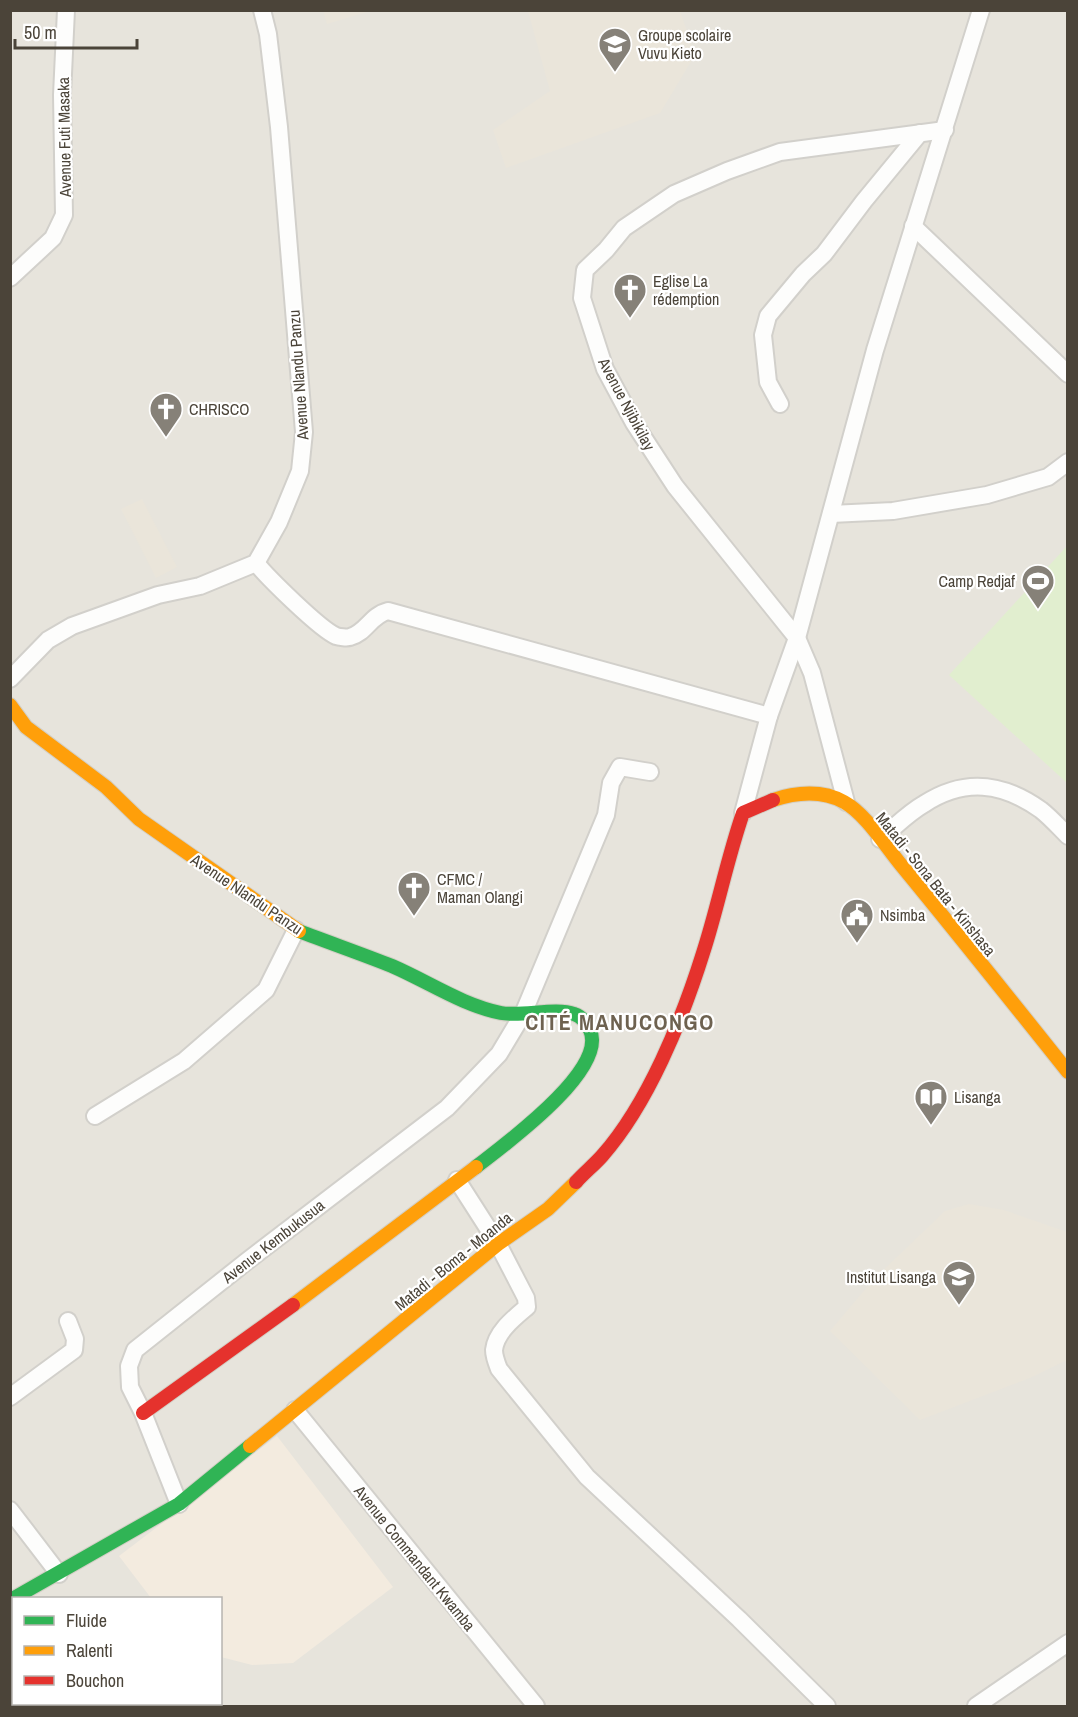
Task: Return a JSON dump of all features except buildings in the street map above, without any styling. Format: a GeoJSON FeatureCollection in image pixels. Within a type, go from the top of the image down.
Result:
{"type":"FeatureCollection","features":[{"type":"Feature","properties":{"kind":"main road","name":"Avenue Nlandu Panzu"},"geometry":{"type":"LineString","coordinates":[[10,705],[26,727],[106,787],[139,819],[296,930],[394,967],[443,992],[479,1006],[502,1013],[561,1012],[575,1014],[587,1024],[593,1037],[590,1054],[573,1081],[529,1126],[458,1180]]}},
{"type":"Feature","properties":{"kind":"main road","name":"Matadi - Sona Bata - Kinshasa"},"geometry":{"type":"LineString","coordinates":[[743,813],[792,794],[817,792],[846,802],[880,839],[1068,1072]]}},
{"type":"Feature","properties":{"kind":"main road","name":"Matadi - Boma - Moanda"},"geometry":{"type":"LineString","coordinates":[[17,1597],[179,1504],[498,1244],[548,1209],[602,1156],[638,1106],[668,1047],[704,954],[731,848],[743,813]]}},
{"type":"Feature","properties":{"kind":"main road"},"geometry":{"type":"LineString","coordinates":[[143,1413],[323,1283],[458,1180]]}},
{"type":"Feature","properties":{"kind":"street","name":"Avenue Futi Masaka"},"geometry":{"type":"LineString","coordinates":[[10,278],[53,238],[64,215],[62,95],[66,10]]}},
{"type":"Feature","properties":{"kind":"street","name":"Avenue Nlandu Panzu"},"geometry":{"type":"LineString","coordinates":[[256,563],[279,522],[300,471],[304,432],[279,127],[268,34],[262,10]]}},
{"type":"Feature","properties":{"kind":"street"},"geometry":{"type":"LineString","coordinates":[[743,813],[768,716],[797,638],[875,350],[981,10]]}},
{"type":"Feature","properties":{"kind":"street","name":"Avenue Njibikilay"},"geometry":{"type":"LineString","coordinates":[[846,802],[815,684],[797,638],[675,486],[634,423],[605,369],[582,298],[585,270],[624,228],[674,195],[727,171],[780,152],[945,130]]}},
{"type":"Feature","properties":{"kind":"street"},"geometry":{"type":"LineString","coordinates":[[780,404],[768,382],[764,335],[768,316],[803,274],[824,254],[920,133]]}},
{"type":"Feature","properties":{"kind":"street"},"geometry":{"type":"LineString","coordinates":[[913,226],[1068,374]]}},
{"type":"Feature","properties":{"kind":"street"},"geometry":{"type":"LineString","coordinates":[[831,514],[893,511],[987,495],[1048,477],[1068,462]]}},
{"type":"Feature","properties":{"kind":"street"},"geometry":{"type":"LineString","coordinates":[[10,679],[48,640],[72,626],[158,595],[200,586],[256,563],[265,575],[337,637],[350,638],[362,631],[380,613],[388,611],[768,716]]}},
{"type":"Feature","properties":{"kind":"street","name":"Avenue Kembukusua"},"geometry":{"type":"LineString","coordinates":[[179,1504],[143,1413],[130,1387],[129,1366],[135,1350],[447,1108],[500,1054],[523,1014],[606,815],[611,783],[620,767],[650,772]]}},
{"type":"Feature","properties":{"kind":"street"},"geometry":{"type":"LineString","coordinates":[[880,839],[924,804],[957,788],[979,785],[1011,794],[1041,810],[1068,836]]}},
{"type":"Feature","properties":{"kind":"street"},"geometry":{"type":"LineString","coordinates":[[95,1116],[184,1061],[266,990],[296,930]]}},
{"type":"Feature","properties":{"kind":"street"},"geometry":{"type":"LineString","coordinates":[[458,1180],[498,1244],[526,1298],[527,1307],[511,1321],[497,1339],[494,1352],[499,1369],[587,1477],[739,1619],[827,1707]]}},
{"type":"Feature","properties":{"kind":"street"},"geometry":{"type":"LineString","coordinates":[[10,1398],[74,1350],[75,1339],[68,1321]]}},
{"type":"Feature","properties":{"kind":"street","name":"Avenue Commandant Kwamba"},"geometry":{"type":"LineString","coordinates":[[295,1410],[536,1707]]}},
{"type":"Feature","properties":{"kind":"street"},"geometry":{"type":"LineString","coordinates":[[10,1510],[59,1574]]}},
{"type":"Feature","properties":{"kind":"street"},"geometry":{"type":"LineString","coordinates":[[976,1707],[1068,1643]]}},
{"type":"Feature","properties":{"kind":"shaded area"},"geometry":{"type":"Polygon","coordinates":[[[323,10],[370,10],[370,11],[327,24],[323,10]]]}},
{"type":"Feature","properties":{"kind":"shaded area"},"geometry":{"type":"Polygon","coordinates":[[[11,11],[1067,11],[1067,1706],[11,1706],[11,11]]]}},
{"type":"Feature","properties":{"kind":"shaded area","name":"Groupe scolaire Vuvu Kieto"},"geometry":{"type":"Polygon","coordinates":[[[528,11],[680,11],[695,55],[660,113],[506,168],[493,130],[550,91],[528,11]]]}},
{"type":"Feature","properties":{"kind":"shaded area"},"geometry":{"type":"Polygon","coordinates":[[[142,499],[177,567],[156,578],[121,509],[142,499]]]}},
{"type":"Feature","properties":{"kind":"shaded area","name":"Institut Lisanga"},"geometry":{"type":"Polygon","coordinates":[[[969,1204],[1004,1210],[1067,1232],[1067,1360],[1030,1378],[920,1420],[830,1331],[873,1280],[945,1211],[969,1204]]]}},
{"type":"Feature","properties":{"kind":"shaded area"},"geometry":{"type":"Polygon","coordinates":[[[277,1436],[393,1587],[293,1663],[252,1665],[222,1657],[222,1597],[150,1597],[119,1556],[277,1436]]]}},
{"type":"Feature","properties":{"kind":"green space","name":"Camp Redjaf"},"geometry":{"type":"Polygon","coordinates":[[[1067,546],[1067,783],[949,675],[1067,546]]]}},
{"type":"Feature","properties":{"kind":"traffic: fast"},"geometry":{"type":"LineString","coordinates":[[299,931],[392,966],[473,1005],[509,1014],[567,1012],[577,1015],[585,1023],[590,1030],[591,1046],[584,1065],[569,1085],[529,1125],[476,1167]]}},
{"type":"Feature","properties":{"kind":"traffic: fast"},"geometry":{"type":"LineString","coordinates":[[16,1597],[179,1504],[250,1446]]}},
{"type":"Feature","properties":{"kind":"traffic: slow"},"geometry":{"type":"LineString","coordinates":[[10,705],[26,727],[106,787],[139,819],[299,931]]}},
{"type":"Feature","properties":{"kind":"traffic: slow"},"geometry":{"type":"LineString","coordinates":[[773,800],[800,794],[827,795],[844,802],[860,814],[1068,1072]]}},
{"type":"Feature","properties":{"kind":"traffic: slow"},"geometry":{"type":"LineString","coordinates":[[293,1305],[476,1167]]}},
{"type":"Feature","properties":{"kind":"traffic: slow"},"geometry":{"type":"LineString","coordinates":[[250,1446],[498,1244],[548,1209],[576,1182]]}},
{"type":"Feature","properties":{"kind":"traffic: jam"},"geometry":{"type":"LineString","coordinates":[[576,1182],[619,1135],[649,1087],[674,1033],[695,979],[743,813],[773,800]]}},
{"type":"Feature","properties":{"kind":"traffic: jam"},"geometry":{"type":"LineString","coordinates":[[143,1413],[293,1305]]}},
{"type":"Feature","properties":{"kind":"place","name":"Groupe scolaire Vuvu Kieto"},"geometry":{"type":"Point","coordinates":[615,73]}},
{"type":"Feature","properties":{"kind":"place","name":"Eglise La rédemption"},"geometry":{"type":"Point","coordinates":[630,319]}},
{"type":"Feature","properties":{"kind":"place","name":"CHRISCO"},"geometry":{"type":"Point","coordinates":[166,438]}},
{"type":"Feature","properties":{"kind":"place","name":"Camp Redjaf"},"geometry":{"type":"Point","coordinates":[1038,610]}},
{"type":"Feature","properties":{"kind":"place","name":"CFMC / Maman Olangi"},"geometry":{"type":"Point","coordinates":[414,917]}},
{"type":"Feature","properties":{"kind":"place","name":"Nsimba"},"geometry":{"type":"Point","coordinates":[857,944]}},
{"type":"Feature","properties":{"kind":"place","name":"Lisanga"},"geometry":{"type":"Point","coordinates":[931,1126]}},
{"type":"Feature","properties":{"kind":"place","name":"Institut Lisanga"},"geometry":{"type":"Point","coordinates":[959,1306]}},
{"type":"Feature","properties":{"kind":"district","name":"CITÉ MANUCONGO"},"geometry":{"type":"Point","coordinates":[620,1022]}}]}
